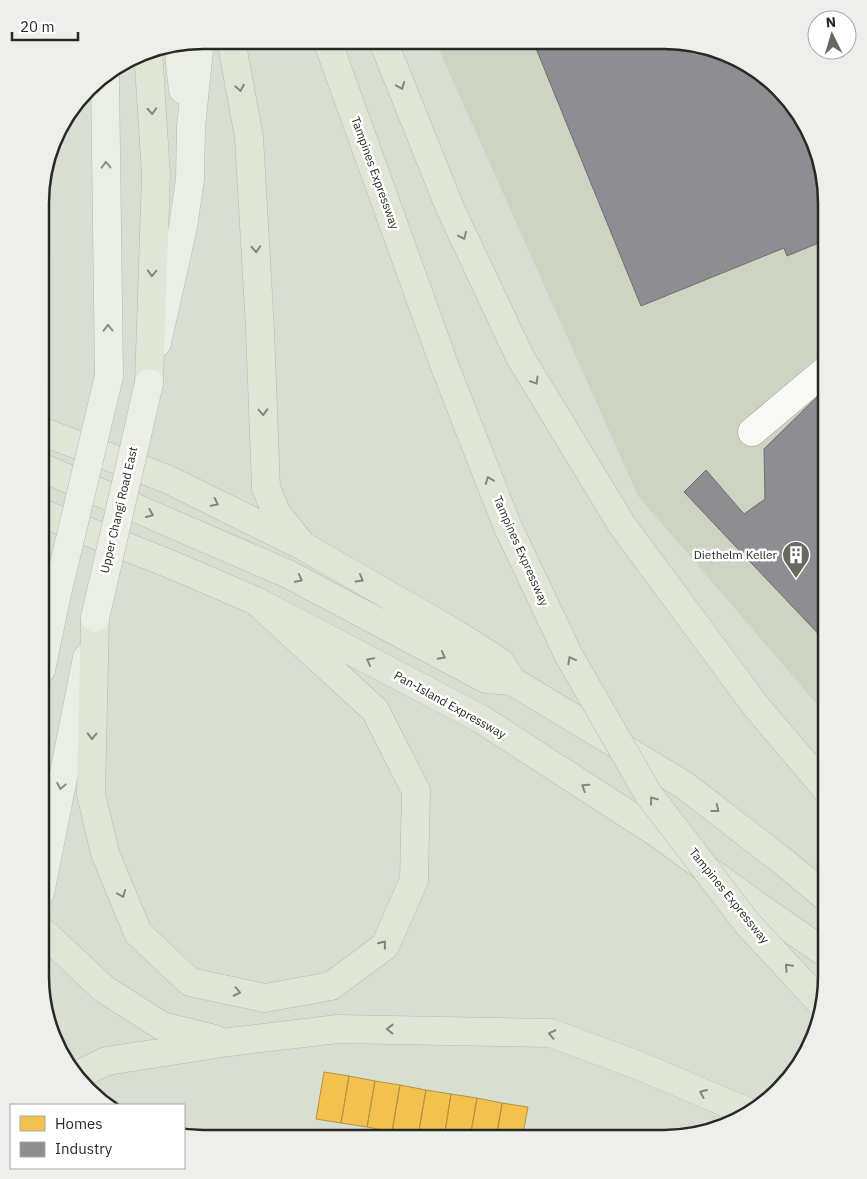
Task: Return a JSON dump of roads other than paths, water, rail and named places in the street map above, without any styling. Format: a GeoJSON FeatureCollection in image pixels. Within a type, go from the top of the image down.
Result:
{"type":"FeatureCollection","features":[{"type":"Feature","properties":{"kind":"highway"},"geometry":{"type":"LineString","coordinates":[[233,49],[249,137],[260,329],[266,488],[277,514],[303,546]]}},
{"type":"Feature","properties":{"kind":"highway","name":"Tampines Expressway"},"geometry":{"type":"LineString","coordinates":[[330,49],[445,367],[503,516],[569,656],[648,795],[747,923],[816,998]]}},
{"type":"Feature","properties":{"kind":"highway"},"geometry":{"type":"LineString","coordinates":[[387,49],[450,208],[520,357],[622,525],[755,705],[818,779]]}},
{"type":"Feature","properties":{"kind":"highway"},"geometry":{"type":"LineString","coordinates":[[148,59],[156,174],[148,383]]}},
{"type":"Feature","properties":{"kind":"highway"},"geometry":{"type":"LineString","coordinates":[[49,434],[167,479],[303,546],[456,634],[500,662],[512,681]]}},
{"type":"Feature","properties":{"kind":"highway"},"geometry":{"type":"LineString","coordinates":[[49,470],[288,574],[486,678],[512,681],[684,785],[818,890]]}},
{"type":"Feature","properties":{"kind":"highway","name":"Pan-Island Expressway"},"geometry":{"type":"LineString","coordinates":[[49,516],[256,600],[480,719],[657,833],[818,948]]}},
{"type":"Feature","properties":{"kind":"highway"},"geometry":{"type":"LineString","coordinates":[[95,618],[90,794],[105,853],[138,933],[190,982],[265,998],[331,986],[385,946],[414,880],[416,790],[375,710],[256,600]]}},
{"type":"Feature","properties":{"kind":"highway"},"geometry":{"type":"LineString","coordinates":[[49,937],[104,988],[162,1026],[228,1042]]}},
{"type":"Feature","properties":{"kind":"highway"},"geometry":{"type":"LineString","coordinates":[[83,1073],[107,1061],[228,1042],[338,1029],[551,1033],[640,1066],[741,1109]]}},
{"type":"Feature","properties":{"kind":"main road","name":"Upper Changi Road East"},"geometry":{"type":"LineString","coordinates":[[49,848],[95,618],[183,227],[190,179],[191,127],[199,49]]}},
{"type":"Feature","properties":{"kind":"main road","name":"Upper Changi Road East"},"geometry":{"type":"LineString","coordinates":[[179,51],[181,82],[191,127]]}},
{"type":"Feature","properties":{"kind":"main road"},"geometry":{"type":"LineString","coordinates":[[49,630],[109,376],[105,84]]}},
{"type":"Feature","properties":{"kind":"lane"},"geometry":{"type":"LineString","coordinates":[[752,432],[818,377]]}},
{"type":"Feature","properties":{"kind":"place","name":"Diethelm Keller"},"geometry":{"type":"Point","coordinates":[796,579]}}]}
